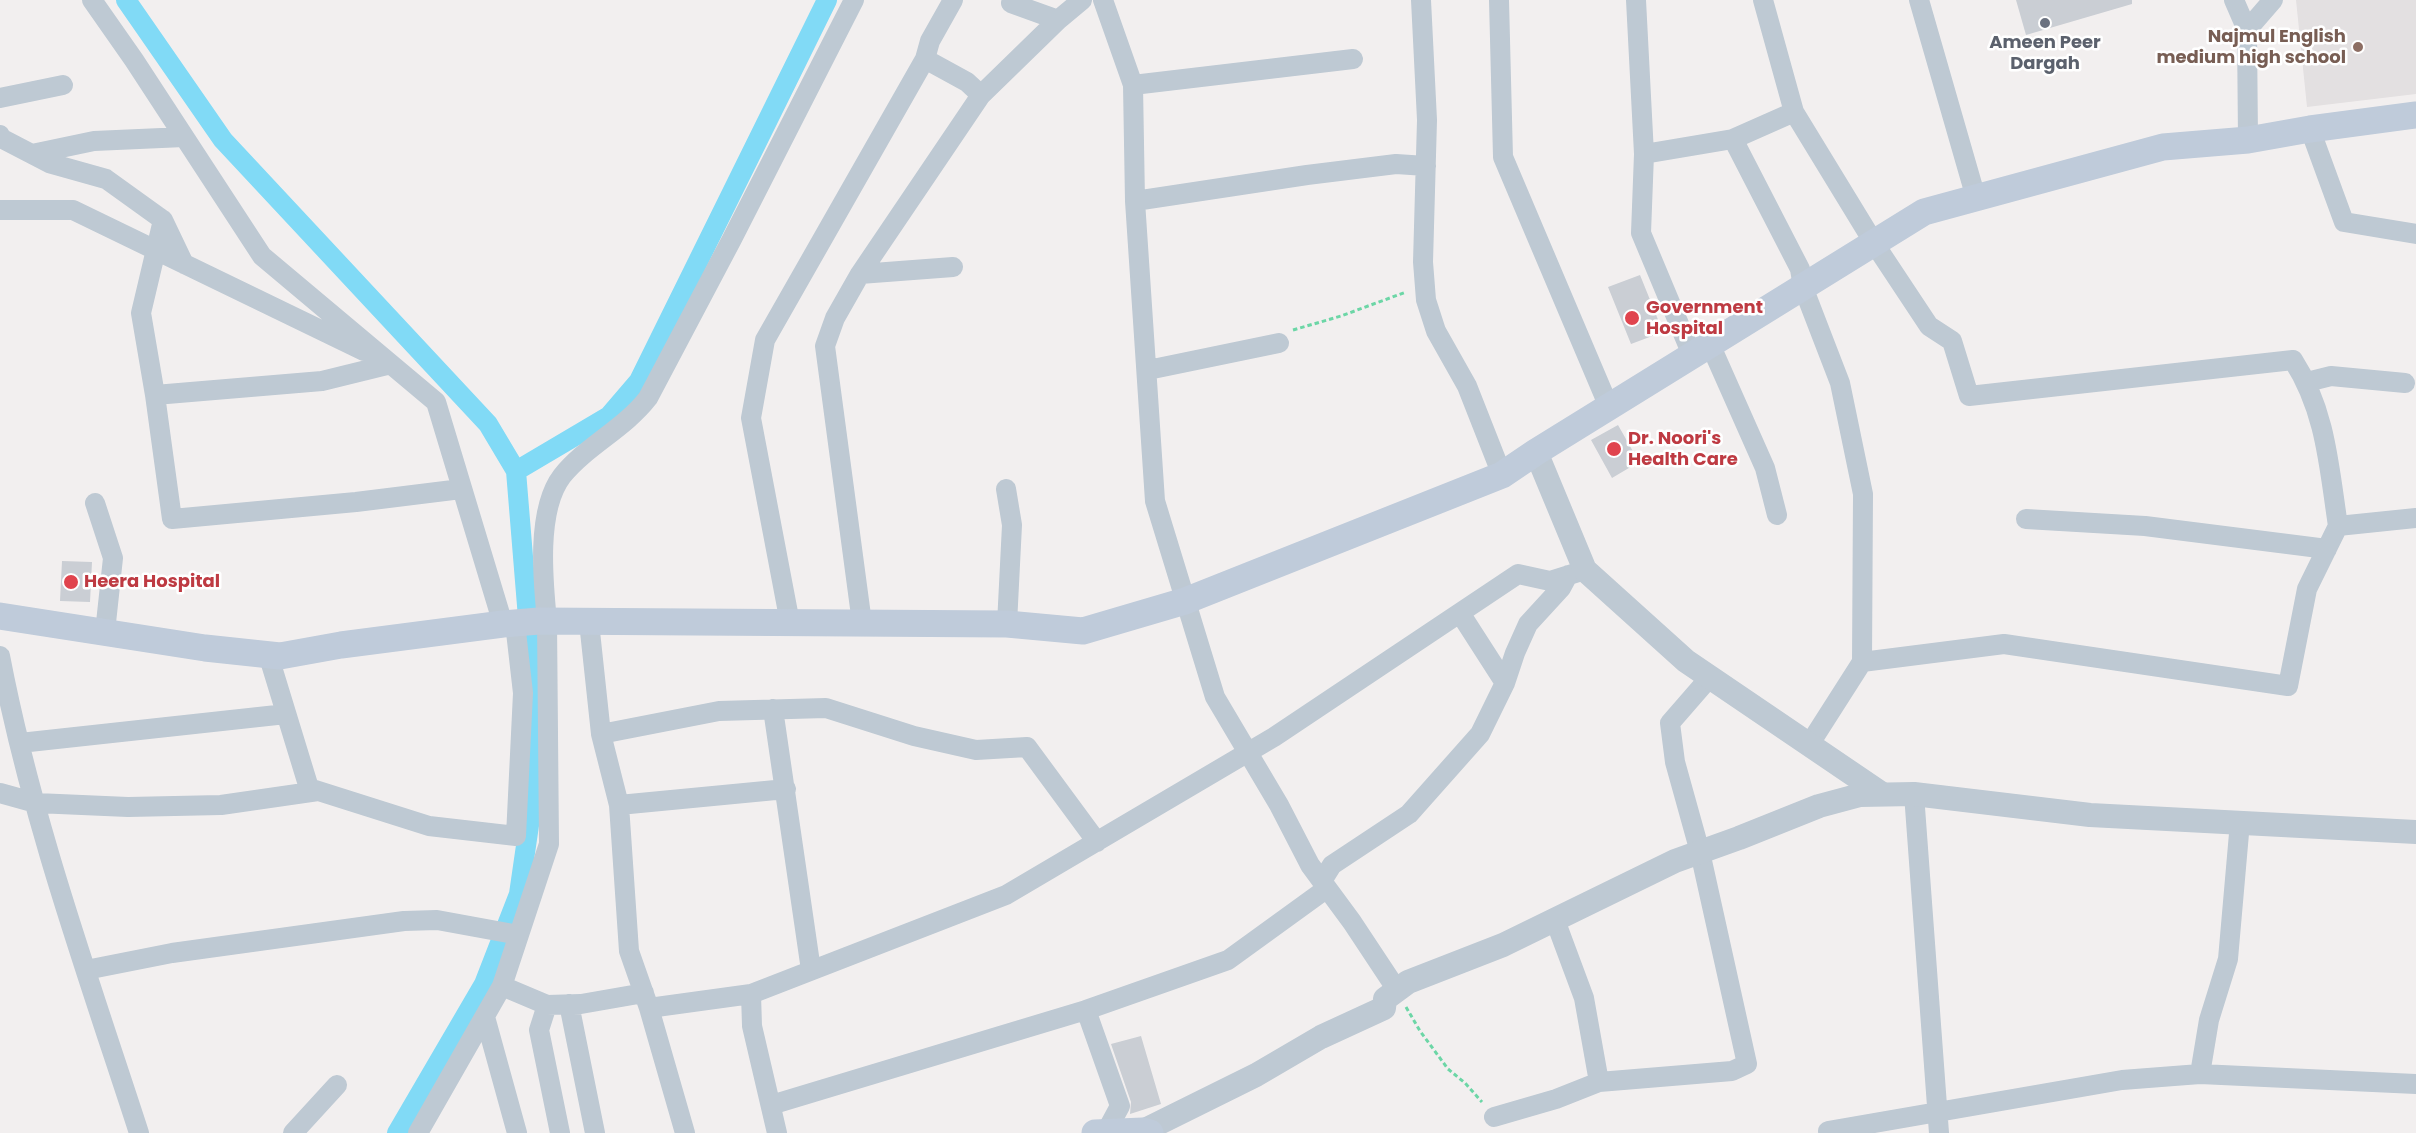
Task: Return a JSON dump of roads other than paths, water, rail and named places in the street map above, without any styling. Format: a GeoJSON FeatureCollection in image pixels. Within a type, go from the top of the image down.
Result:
{"type":"FeatureCollection","features":[{"type":"Feature","properties":{"kind":"main road"},"geometry":{"type":"LineString","coordinates":[[0,616],[205,648],[280,656],[341,645],[524,622],[1007,624],[1083,631],[1185,601],[1502,475],[1924,213],[2163,147],[2248,140],[2416,115]]}},
{"type":"Feature","properties":{"kind":"main road"},"geometry":{"type":"LineString","coordinates":[[1101,1132],[1146,1132]]}},
{"type":"Feature","properties":{"kind":"street"},"geometry":{"type":"LineString","coordinates":[[92,0],[262,256],[436,402],[461,489],[524,622],[549,844],[502,986],[418,1133]]}},
{"type":"Feature","properties":{"kind":"street"},"geometry":{"type":"LineString","coordinates":[[268,654],[309,788],[429,826],[516,836],[524,622],[544,591],[543,554],[547,513],[557,485],[562,477],[636,413],[648,398],[854,0]]}},
{"type":"Feature","properties":{"kind":"street"},"geometry":{"type":"LineString","coordinates":[[790,623],[751,418],[765,340],[925,59],[930,41],[953,0]]}},
{"type":"Feature","properties":{"kind":"street"},"geometry":{"type":"LineString","coordinates":[[862,623],[825,346],[835,318],[860,274],[981,95],[1058,20],[1082,0]]}},
{"type":"Feature","properties":{"kind":"street"},"geometry":{"type":"LineString","coordinates":[[771,1105],[1086,1010],[1228,960],[1326,889],[1215,697],[1155,501],[1135,201],[1133,85],[1103,0]]}},
{"type":"Feature","properties":{"kind":"street"},"geometry":{"type":"LineString","coordinates":[[1421,0],[1427,120],[1426,300],[1436,331],[1467,386],[1502,475]]}},
{"type":"Feature","properties":{"kind":"street"},"geometry":{"type":"LineString","coordinates":[[1499,0],[1503,157],[1609,407]]}},
{"type":"Feature","properties":{"kind":"street"},"geometry":{"type":"LineString","coordinates":[[1636,0],[1644,154],[1641,233],[1765,468],[1777,515]]}},
{"type":"Feature","properties":{"kind":"street"},"geometry":{"type":"LineString","coordinates":[[1763,0],[1794,112],[1874,243],[1929,326],[1952,341],[1969,396],[2293,360],[2307,382],[2323,428],[2338,526],[2307,589],[2288,687],[2004,644],[1862,662]]}},
{"type":"Feature","properties":{"kind":"street"},"geometry":{"type":"LineString","coordinates":[[1919,0],[1976,198]]}},
{"type":"Feature","properties":{"kind":"street"},"geometry":{"type":"LineString","coordinates":[[2234,0],[2247,30],[2248,140]]}},
{"type":"Feature","properties":{"kind":"street"},"geometry":{"type":"LineString","coordinates":[[2247,30],[2273,0]]}},
{"type":"Feature","properties":{"kind":"street"},"geometry":{"type":"LineString","coordinates":[[1011,3],[1058,20]]}},
{"type":"Feature","properties":{"kind":"street"},"geometry":{"type":"LineString","coordinates":[[925,59],[967,82],[981,95]]}},
{"type":"Feature","properties":{"kind":"street"},"geometry":{"type":"LineString","coordinates":[[1133,85],[1353,59]]}},
{"type":"Feature","properties":{"kind":"street"},"geometry":{"type":"LineString","coordinates":[[0,98],[63,85]]}},
{"type":"Feature","properties":{"kind":"street"},"geometry":{"type":"LineString","coordinates":[[1644,154],[1733,139],[1794,112]]}},
{"type":"Feature","properties":{"kind":"street"},"geometry":{"type":"LineString","coordinates":[[2310,129],[2344,222],[2416,234]]}},
{"type":"Feature","properties":{"kind":"street"},"geometry":{"type":"LineString","coordinates":[[0,135],[1,138],[49,163],[106,179],[163,220],[184,264]]}},
{"type":"Feature","properties":{"kind":"street"},"geometry":{"type":"LineString","coordinates":[[32,154],[94,141],[184,137]]}},
{"type":"Feature","properties":{"kind":"street"},"geometry":{"type":"LineString","coordinates":[[1733,139],[1800,269],[1803,287],[1840,383],[1863,494],[1862,662],[1809,745]]}},
{"type":"Feature","properties":{"kind":"street"},"geometry":{"type":"LineString","coordinates":[[1135,201],[1396,164],[1426,166]]}},
{"type":"Feature","properties":{"kind":"street"},"geometry":{"type":"LineString","coordinates":[[0,210],[73,210],[391,364]]}},
{"type":"Feature","properties":{"kind":"street"},"geometry":{"type":"LineString","coordinates":[[163,220],[141,313],[172,519],[356,502],[461,489]]}},
{"type":"Feature","properties":{"kind":"street"},"geometry":{"type":"LineString","coordinates":[[860,274],[953,267]]}},
{"type":"Feature","properties":{"kind":"street"},"geometry":{"type":"LineString","coordinates":[[1148,370],[1284,337]]}},
{"type":"Feature","properties":{"kind":"street"},"geometry":{"type":"LineString","coordinates":[[155,395],[322,381],[391,364]]}},
{"type":"Feature","properties":{"kind":"street"},"geometry":{"type":"LineString","coordinates":[[2307,382],[2331,376],[2405,383]]}},
{"type":"Feature","properties":{"kind":"street"},"geometry":{"type":"LineString","coordinates":[[1536,452],[1576,573],[1686,661],[1882,794]]}},
{"type":"Feature","properties":{"kind":"street"},"geometry":{"type":"LineString","coordinates":[[1006,489],[1012,525],[1007,624]]}},
{"type":"Feature","properties":{"kind":"street"},"geometry":{"type":"LineString","coordinates":[[95,503],[113,558],[105,632]]}},
{"type":"Feature","properties":{"kind":"street"},"geometry":{"type":"LineString","coordinates":[[2338,526],[2416,518]]}},
{"type":"Feature","properties":{"kind":"street"},"geometry":{"type":"LineString","coordinates":[[2026,519],[2145,526],[2327,549]]}},
{"type":"Feature","properties":{"kind":"street"},"geometry":{"type":"LineString","coordinates":[[502,986],[547,1005],[751,994],[1006,895],[1247,753],[1518,574],[1550,581],[1576,573]]}},
{"type":"Feature","properties":{"kind":"street"},"geometry":{"type":"LineString","coordinates":[[1322,881],[1332,865],[1409,814],[1480,734],[1505,683],[1528,624],[1576,573]]}},
{"type":"Feature","properties":{"kind":"street"},"geometry":{"type":"LineString","coordinates":[[1460,613],[1505,683]]}},
{"type":"Feature","properties":{"kind":"street"},"geometry":{"type":"LineString","coordinates":[[589,622],[601,734],[619,805],[629,951],[685,1133]]}},
{"type":"Feature","properties":{"kind":"street"},"geometry":{"type":"LineString","coordinates":[[0,656],[10,709],[60,890],[139,1133]]}},
{"type":"Feature","properties":{"kind":"street"},"geometry":{"type":"LineString","coordinates":[[1494,1117],[1556,1099],[1599,1082],[1732,1071],[1747,1064],[1700,852],[1675,762],[1670,723],[1710,677]]}},
{"type":"Feature","properties":{"kind":"street"},"geometry":{"type":"LineString","coordinates":[[601,734],[719,711],[826,708],[914,736],[976,750],[1027,747],[1096,842]]}},
{"type":"Feature","properties":{"kind":"street"},"geometry":{"type":"LineString","coordinates":[[773,709],[811,970]]}},
{"type":"Feature","properties":{"kind":"street"},"geometry":{"type":"LineString","coordinates":[[20,743],[286,714]]}},
{"type":"Feature","properties":{"kind":"street"},"geometry":{"type":"LineString","coordinates":[[619,805],[786,789]]}},
{"type":"Feature","properties":{"kind":"street"},"geometry":{"type":"LineString","coordinates":[[0,792],[36,802],[128,807],[221,806],[318,791]]}},
{"type":"Feature","properties":{"kind":"street"},"geometry":{"type":"LineString","coordinates":[[1914,794],[1937,1123]]}},
{"type":"Feature","properties":{"kind":"street"},"geometry":{"type":"LineString","coordinates":[[1146,1132],[1256,1075],[1321,1037],[1384,1008],[1385,999],[1408,982],[1503,945],[1675,861],[1819,806],[1860,795],[1914,794],[2090,815],[2416,832]]}},
{"type":"Feature","properties":{"kind":"street"},"geometry":{"type":"LineString","coordinates":[[2200,1074],[2210,1020],[2228,959],[2240,822]]}},
{"type":"Feature","properties":{"kind":"street"},"geometry":{"type":"LineString","coordinates":[[1322,881],[1397,990]]}},
{"type":"Feature","properties":{"kind":"street"},"geometry":{"type":"LineString","coordinates":[[86,970],[172,953],[404,921],[437,920],[519,935]]}},
{"type":"Feature","properties":{"kind":"street"},"geometry":{"type":"LineString","coordinates":[[1554,920],[1584,998],[1599,1082]]}},
{"type":"Feature","properties":{"kind":"street"},"geometry":{"type":"LineString","coordinates":[[751,994],[752,1026],[777,1133]]}},
{"type":"Feature","properties":{"kind":"street"},"geometry":{"type":"LineString","coordinates":[[569,1004],[595,1133]]}},
{"type":"Feature","properties":{"kind":"street"},"geometry":{"type":"LineString","coordinates":[[547,1005],[539,1030],[560,1133]]}},
{"type":"Feature","properties":{"kind":"street"},"geometry":{"type":"LineString","coordinates":[[1086,1010],[1120,1106],[1101,1132]]}},
{"type":"Feature","properties":{"kind":"street"},"geometry":{"type":"LineString","coordinates":[[484,1017],[517,1133]]}},
{"type":"Feature","properties":{"kind":"street"},"geometry":{"type":"LineString","coordinates":[[1828,1131],[1937,1123],[2122,1080],[2200,1074],[2416,1084]]}},
{"type":"Feature","properties":{"kind":"street"},"geometry":{"type":"LineString","coordinates":[[294,1133],[337,1085]]}},
{"type":"Feature","properties":{"kind":"waterway"},"geometry":{"type":"LineString","coordinates":[[126,0],[223,140],[488,424],[516,471],[533,679],[536,777],[519,894],[484,984],[397,1133]]}},
{"type":"Feature","properties":{"kind":"waterway"},"geometry":{"type":"LineString","coordinates":[[516,471],[609,416],[639,381],[827,0]]}},
{"type":"Feature","properties":{"kind":"place","name":"Ameen Peer Dargah"},"geometry":{"type":"Point","coordinates":[2045,23]}},
{"type":"Feature","properties":{"kind":"place","name":"Najmul English medium high school"},"geometry":{"type":"Point","coordinates":[2358,47]}},
{"type":"Feature","properties":{"kind":"place","name":"Government Hospital"},"geometry":{"type":"Point","coordinates":[1632,318]}},
{"type":"Feature","properties":{"kind":"place","name":"Dr. Noori's Health Care"},"geometry":{"type":"Point","coordinates":[1614,449]}},
{"type":"Feature","properties":{"kind":"place","name":"Heera Hospital"},"geometry":{"type":"Point","coordinates":[71,582]}}]}
